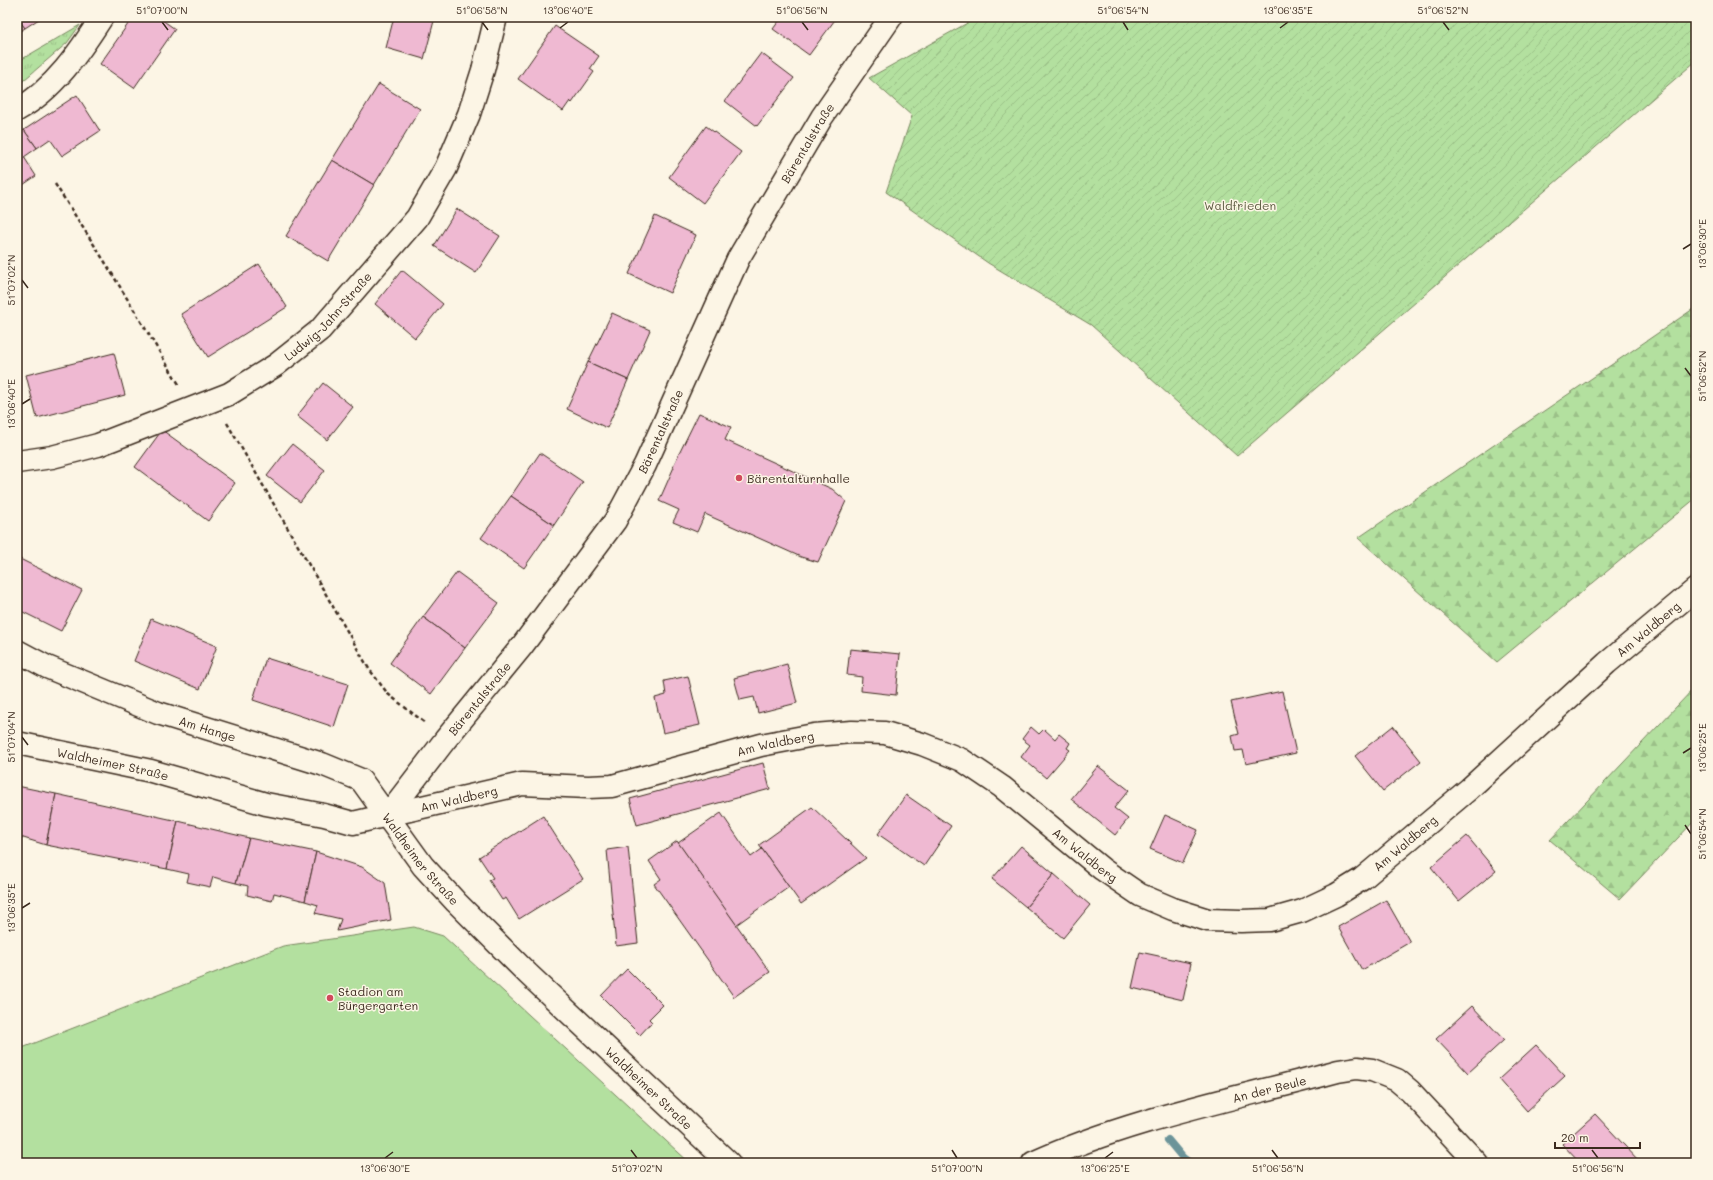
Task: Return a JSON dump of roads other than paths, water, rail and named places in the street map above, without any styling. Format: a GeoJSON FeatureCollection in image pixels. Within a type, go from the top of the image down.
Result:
{"type":"FeatureCollection","features":[{"type":"Feature","properties":{"kind":"street"},"geometry":{"type":"LineString","coordinates":[[17,110],[50,85],[74,58],[102,17]]}},
{"type":"Feature","properties":{"kind":"street","name":"Ludwig-Jahn-Straße"},"geometry":{"type":"LineString","coordinates":[[17,462],[52,457],[98,445],[194,409],[229,394],[276,365],[320,330],[417,218],[446,168],[469,114],[483,70],[496,17]]}},
{"type":"Feature","properties":{"kind":"street","name":"Bärentalstraße"},"geometry":{"type":"LineString","coordinates":[[386,816],[445,740],[522,646],[615,521],[645,465],[738,259],[822,117],[891,17]]}},
{"type":"Feature","properties":{"kind":"street","name":"Am Waldberg"},"geometry":{"type":"LineString","coordinates":[[386,816],[442,801],[522,784],[588,787],[612,786],[761,746],[814,735],[852,732],[885,733],[922,744],[962,760],[1002,786],[1102,870],[1140,895],[1173,909],[1208,920],[1270,920],[1302,911],[1336,895],[1362,879],[1469,790],[1607,663],[1696,589]]}},
{"type":"Feature","properties":{"kind":"street","name":"Am Hange"},"geometry":{"type":"LineString","coordinates":[[17,651],[48,667],[158,713],[322,764],[361,780],[386,816]]}},
{"type":"Feature","properties":{"kind":"street","name":"Waldheimer Straße"},"geometry":{"type":"LineString","coordinates":[[17,743],[151,771],[266,804],[324,815],[353,823],[386,816],[423,866],[456,902],[528,974],[729,1163]]}},
{"type":"Feature","properties":{"kind":"street","name":"An der Beule"},"geometry":{"type":"LineString","coordinates":[[1033,1163],[1059,1151],[1119,1129],[1172,1113],[1338,1071],[1357,1068],[1372,1070],[1397,1080],[1410,1091],[1477,1163]]}},
{"type":"Feature","properties":{"kind":"waterway"},"geometry":{"type":"LineString","coordinates":[[1168,1140],[1183,1158],[1190,1163]]}},
{"type":"Feature","properties":{"kind":"place","name":"Bärentalturnhalle"},"geometry":{"type":"Point","coordinates":[739,478]}},
{"type":"Feature","properties":{"kind":"place","name":"Stadion am Bürgergarten"},"geometry":{"type":"Point","coordinates":[330,998]}},
{"type":"Feature","properties":{"kind":"park label","name":"Waldfrieden"},"geometry":{"type":"Point","coordinates":[1240,205]}}]}
